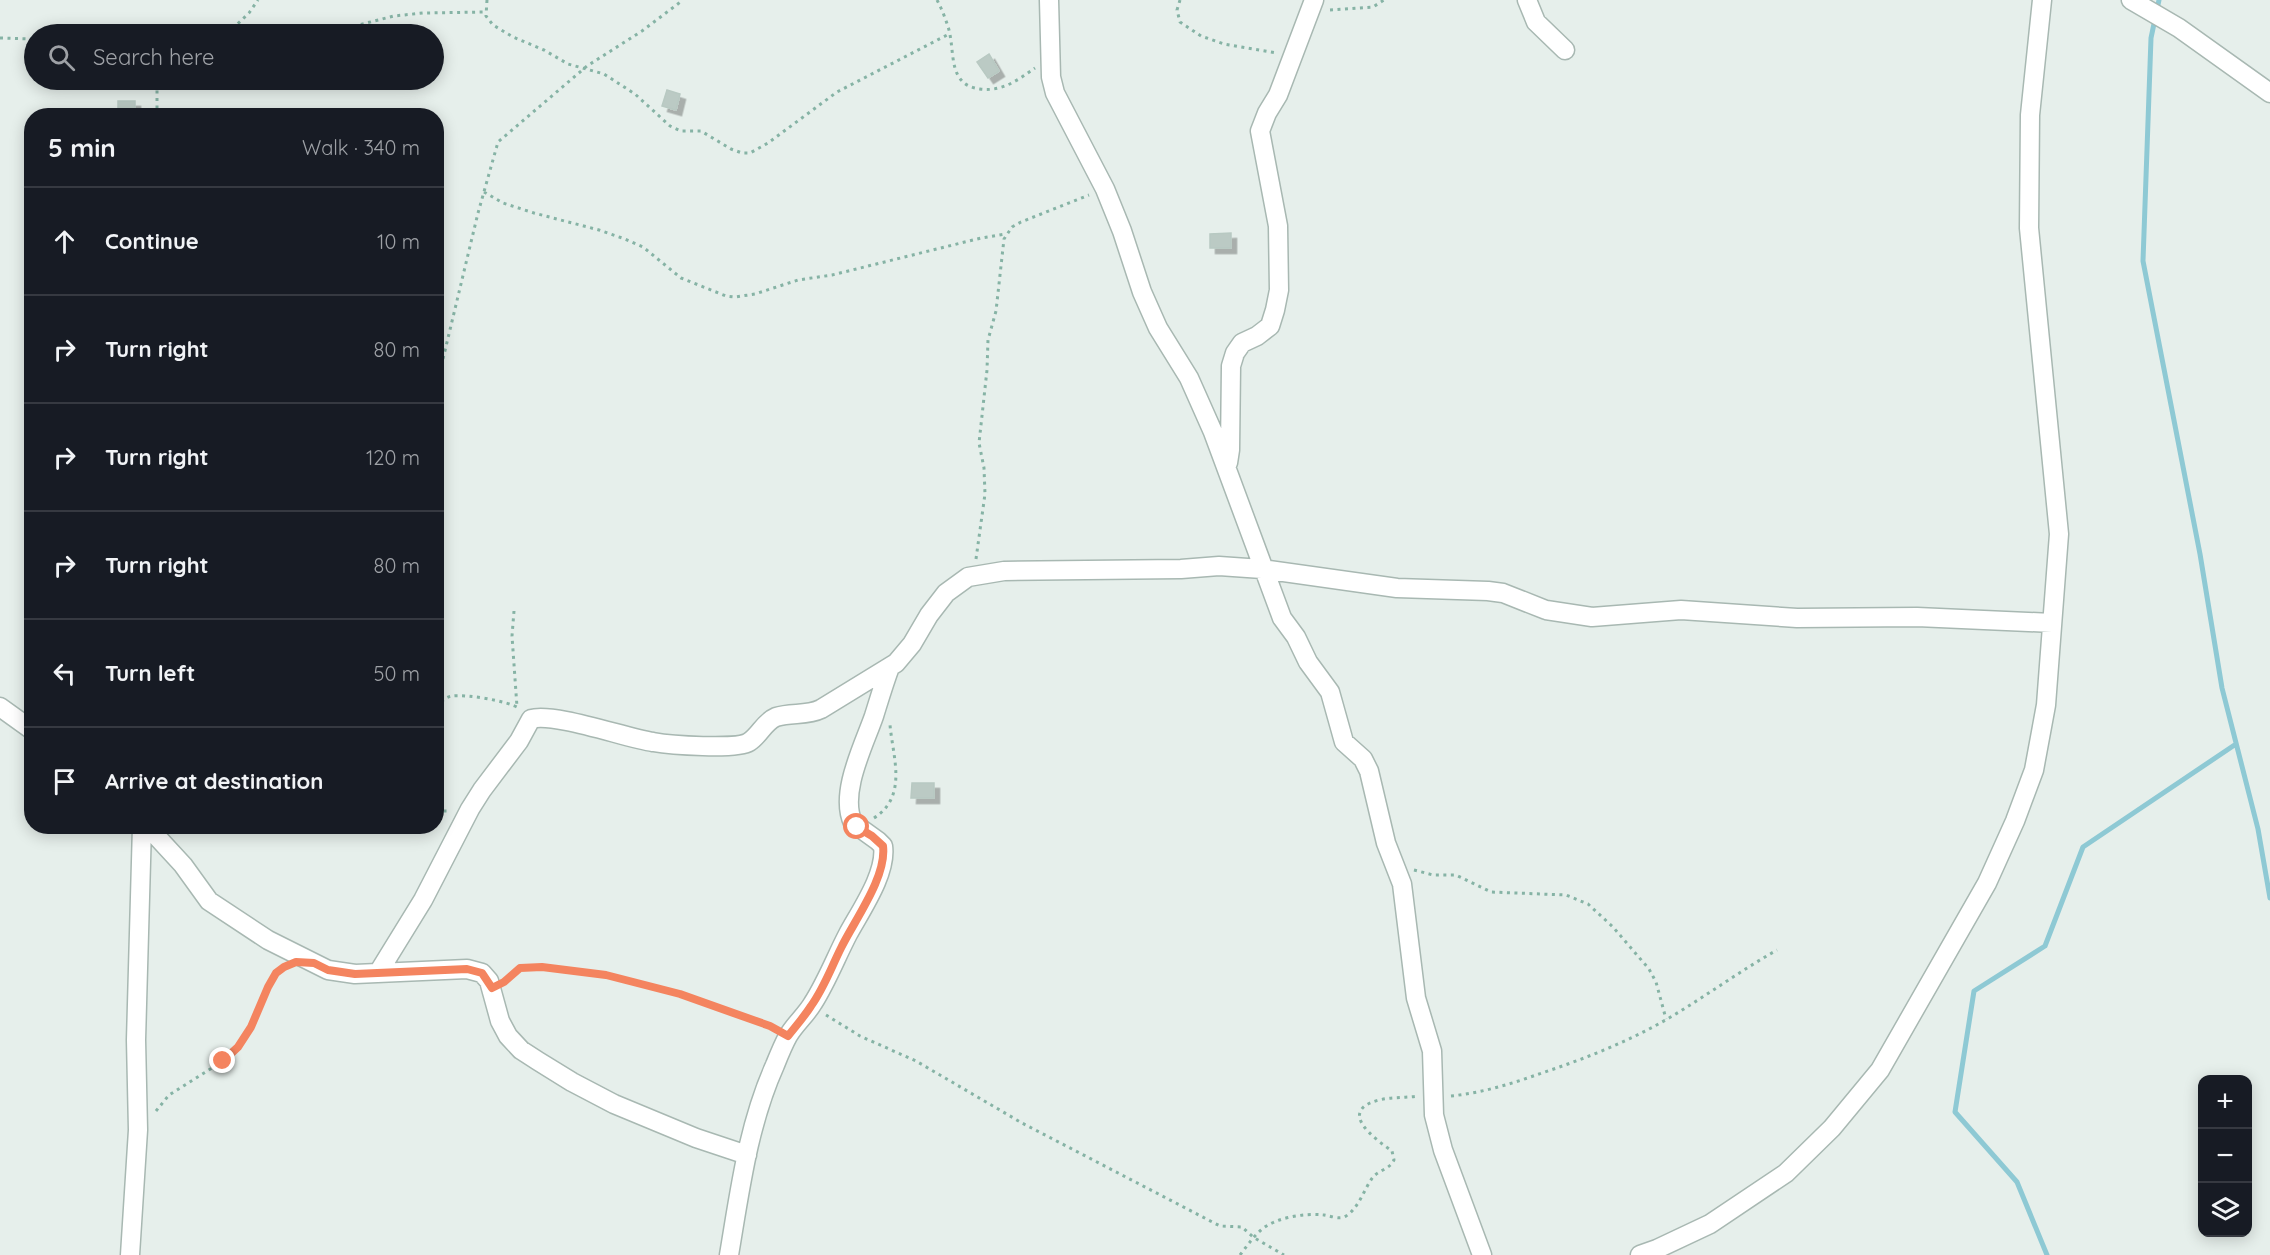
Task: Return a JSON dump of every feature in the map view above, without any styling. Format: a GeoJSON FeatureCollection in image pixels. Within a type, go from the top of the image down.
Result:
{"type":"FeatureCollection","features":[{"type":"Feature","properties":{"kind":"street"},"geometry":{"type":"LineString","coordinates":[[1049,0],[1051,77],[1055,93],[1105,189],[1122,231],[1142,292],[1158,328],[1189,378],[1213,432],[1282,618],[1296,637],[1308,662],[1330,692],[1344,742],[1363,759],[1369,771],[1386,843],[1402,884],[1416,998],[1432,1051],[1434,1114],[1443,1150],[1482,1255]]}},
{"type":"Feature","properties":{"kind":"street"},"geometry":{"type":"LineString","coordinates":[[1227,467],[1230,450],[1231,366],[1235,353],[1242,343],[1257,336],[1270,326],[1279,290],[1278,226],[1260,131],[1278,95],[1314,0]]}},
{"type":"Feature","properties":{"kind":"street"},"geometry":{"type":"LineString","coordinates":[[1527,0],[1536,22],[1565,50]]}},
{"type":"Feature","properties":{"kind":"street"},"geometry":{"type":"LineString","coordinates":[[1640,1255],[1710,1224],[1786,1173],[1832,1128],[1881,1070],[1987,883],[2015,821],[2034,770],[2046,705],[2059,534],[2029,228],[2030,115],[2042,0]]}},
{"type":"Feature","properties":{"kind":"street"},"geometry":{"type":"LineString","coordinates":[[2131,0],[2179,28],[2270,93]]}},
{"type":"Feature","properties":{"kind":"street"},"geometry":{"type":"LineString","coordinates":[[378,973],[423,900],[470,809],[519,741],[531,719],[572,722],[652,742],[742,745],[748,743],[768,722],[777,717],[812,713],[890,667],[912,644],[929,615],[946,593],[968,578],[1004,571],[1181,569],[1219,566],[1262,569],[1397,588],[1503,593],[1546,610],[1592,617],[1681,610],[1797,618],[1917,617],[2052,623]]}},
{"type":"Feature","properties":{"kind":"street"},"geometry":{"type":"LineString","coordinates":[[729,1255],[747,1155],[760,1105],[774,1066],[788,1036],[811,1007],[867,900],[880,867],[883,846],[853,823],[849,811],[852,781],[890,667]]}},
{"type":"Feature","properties":{"kind":"street"},"geometry":{"type":"LineString","coordinates":[[0,707],[24,724]]}},
{"type":"Feature","properties":{"kind":"street"},"geometry":{"type":"LineString","coordinates":[[130,1255],[138,1130],[136,1040],[142,834]]}},
{"type":"Feature","properties":{"kind":"street"},"geometry":{"type":"LineString","coordinates":[[154,834],[183,866],[209,901],[268,940],[328,970],[340,973],[467,969],[482,973],[492,988],[500,1021],[508,1036],[521,1050],[572,1082],[614,1104],[696,1138],[747,1155]]}},
{"type":"Feature","properties":{"kind":"path"},"geometry":{"type":"LineString","coordinates":[[237,24],[258,0]]}},
{"type":"Feature","properties":{"kind":"path"},"geometry":{"type":"LineString","coordinates":[[487,0],[485,12],[493,25],[503,32],[544,50],[568,64],[604,74],[635,94],[670,126],[681,131],[701,131],[731,149],[750,153],[793,126],[837,92],[949,34]]}},
{"type":"Feature","properties":{"kind":"path"},"geometry":{"type":"LineString","coordinates":[[444,355],[498,142],[584,69],[642,31],[683,0]]}},
{"type":"Feature","properties":{"kind":"path"},"geometry":{"type":"LineString","coordinates":[[937,0],[949,34],[958,74],[966,86],[996,89],[1012,83],[1050,56]]}},
{"type":"Feature","properties":{"kind":"path"},"geometry":{"type":"LineString","coordinates":[[1180,0],[1177,10],[1180,22],[1201,36],[1224,44],[1293,56]]}},
{"type":"Feature","properties":{"kind":"path"},"geometry":{"type":"LineString","coordinates":[[1304,23],[1330,10],[1373,7],[1384,0]]}},
{"type":"Feature","properties":{"kind":"path"},"geometry":{"type":"LineString","coordinates":[[357,24],[403,15],[485,12]]}},
{"type":"Feature","properties":{"kind":"path"},"geometry":{"type":"LineString","coordinates":[[0,38],[24,39]]}},
{"type":"Feature","properties":{"kind":"path"},"geometry":{"type":"LineString","coordinates":[[157,90],[158,108]]}},
{"type":"Feature","properties":{"kind":"path"},"geometry":{"type":"LineString","coordinates":[[968,578],[974,566],[983,518],[984,477],[979,443],[988,340],[996,311],[1006,234],[1021,222],[1105,189]]}},
{"type":"Feature","properties":{"kind":"path"},"geometry":{"type":"LineString","coordinates":[[484,192],[503,203],[625,239],[643,247],[681,278],[726,296],[735,297],[755,294],[798,280],[832,275],[981,238],[1006,234]]}},
{"type":"Feature","properties":{"kind":"path"},"geometry":{"type":"LineString","coordinates":[[514,610],[512,636],[517,706]]}},
{"type":"Feature","properties":{"kind":"path"},"geometry":{"type":"LineString","coordinates":[[444,700],[452,696],[517,706],[531,719]]}},
{"type":"Feature","properties":{"kind":"path"},"geometry":{"type":"LineString","coordinates":[[857,827],[888,808],[892,799],[896,772],[890,723]]}},
{"type":"Feature","properties":{"kind":"path"},"geometry":{"type":"LineString","coordinates":[[1395,866],[1433,875],[1456,875],[1491,892],[1566,895],[1588,904],[1621,935],[1649,969],[1656,982],[1666,1020]]}},
{"type":"Feature","properties":{"kind":"path"},"geometry":{"type":"LineString","coordinates":[[1240,1255],[1253,1237],[1265,1226],[1291,1217],[1319,1214],[1341,1218],[1346,1216],[1361,1198],[1372,1178],[1390,1166],[1394,1160],[1392,1151],[1367,1133],[1361,1124],[1359,1115],[1369,1103],[1381,1099],[1465,1095],[1518,1081],[1606,1051],[1666,1020],[1745,968],[1777,950]]}},
{"type":"Feature","properties":{"kind":"path"},"geometry":{"type":"LineString","coordinates":[[138,1130],[169,1095],[223,1061],[238,1047],[251,1027],[276,973],[296,962],[314,963]]}},
{"type":"Feature","properties":{"kind":"path"},"geometry":{"type":"LineString","coordinates":[[492,988],[504,982],[520,968],[542,967],[606,975],[700,1001],[770,1026],[788,1036]]}},
{"type":"Feature","properties":{"kind":"path"},"geometry":{"type":"LineString","coordinates":[[811,1007],[860,1036],[893,1049],[946,1077],[1022,1123],[1220,1226],[1242,1227],[1253,1237],[1284,1255]]}},
{"type":"Feature","properties":{"kind":"building"},"geometry":{"type":"Polygon","coordinates":[[[989,54],[999,71],[988,78],[977,62],[989,54]]]}},
{"type":"Feature","properties":{"kind":"building"},"geometry":{"type":"Polygon","coordinates":[[[667,90],[680,94],[676,110],[662,106],[667,90]]]}},
{"type":"Feature","properties":{"kind":"building"},"geometry":{"type":"Polygon","coordinates":[[[118,101],[135,101],[135,108],[118,108],[118,101]]]}},
{"type":"Feature","properties":{"kind":"building"},"geometry":{"type":"Polygon","coordinates":[[[1231,233],[1231,248],[1210,248],[1210,234],[1231,233]]]}},
{"type":"Feature","properties":{"kind":"building"},"geometry":{"type":"Polygon","coordinates":[[[912,783],[934,783],[934,798],[911,798],[912,783]]]}},
{"type":"Feature","properties":{"kind":"waterway"},"geometry":{"type":"LineString","coordinates":[[2159,0],[2151,38],[2143,261],[2200,554],[2222,688],[2258,829],[2270,898]]}},
{"type":"Feature","properties":{"kind":"waterway"},"geometry":{"type":"LineString","coordinates":[[2047,1255],[2017,1182],[1955,1112],[1974,991],[2045,946],[2083,847],[2236,744]]}},
{"type":"Feature","properties":{"kind":"route"},"geometry":{"type":"LineString","coordinates":[[223,1061],[238,1047],[251,1027],[276,973],[296,962],[314,963],[328,970],[355,974],[467,969],[482,973],[492,988],[504,982],[520,968],[542,967],[606,975],[656,987],[710,1004],[750,1021],[770,1026],[788,1036],[811,1007],[823,987],[840,949],[867,900],[880,867],[884,852],[883,846],[857,827]]}}]}
